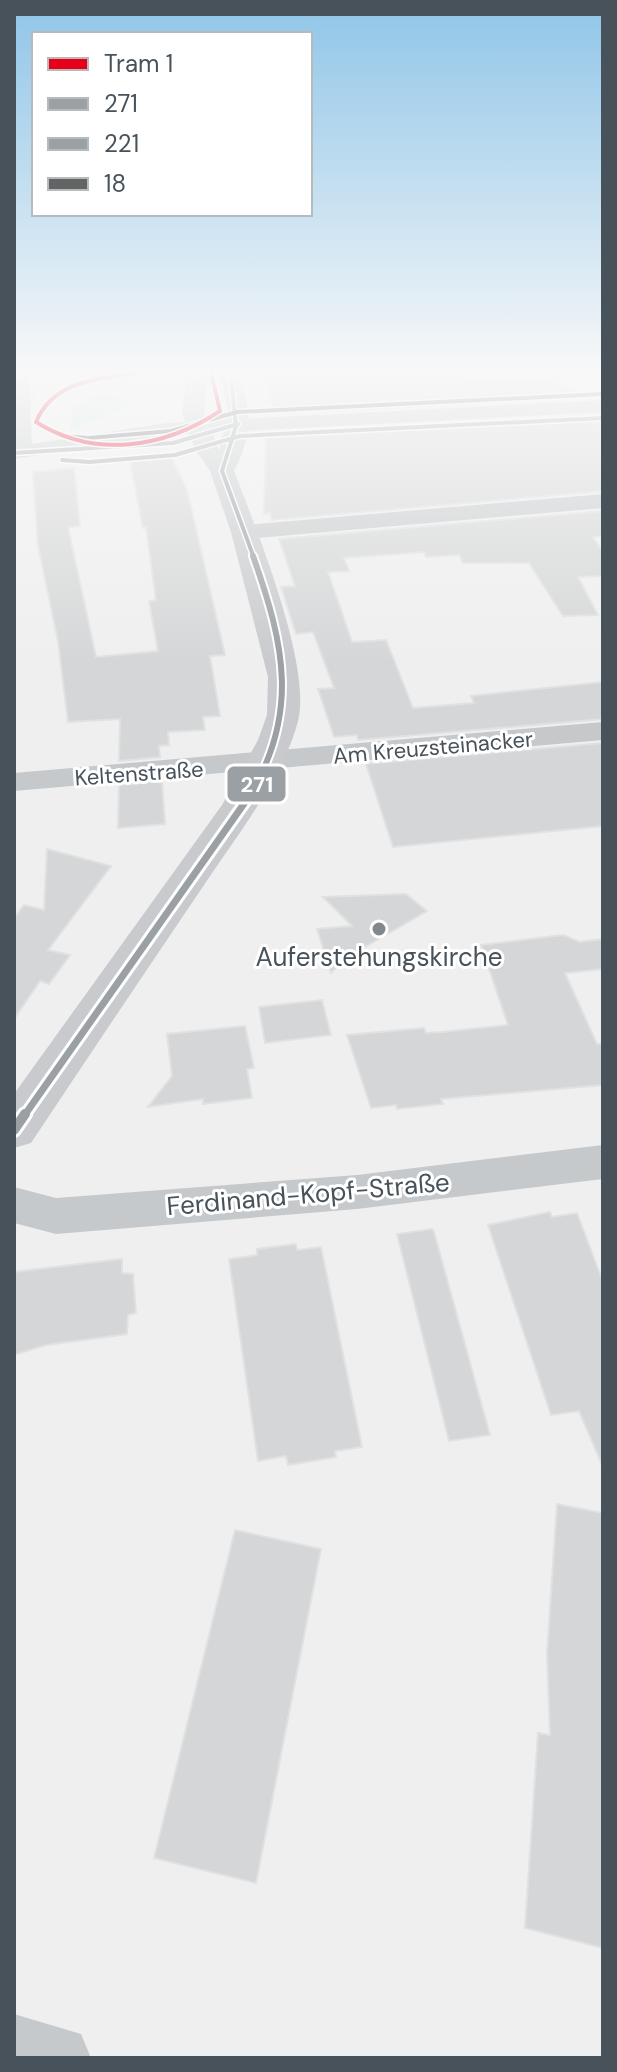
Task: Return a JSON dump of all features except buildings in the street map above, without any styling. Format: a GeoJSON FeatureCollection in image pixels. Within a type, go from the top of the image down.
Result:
{"type":"FeatureCollection","features":[{"type":"Feature","properties":{"kind":"street"},"geometry":{"type":"LineString","coordinates":[[14,1130],[239,806],[263,763],[283,715],[284,677],[244,532],[222,471]]}},
{"type":"Feature","properties":{"kind":"street"},"geometry":{"type":"LineString","coordinates":[[244,532],[603,501]]}},
{"type":"Feature","properties":{"kind":"street","name":"Am Kreuzsteinacker"},"geometry":{"type":"LineString","coordinates":[[263,763],[603,731]]}},
{"type":"Feature","properties":{"kind":"street","name":"Keltenstraße"},"geometry":{"type":"LineString","coordinates":[[14,782],[263,763]]}},
{"type":"Feature","properties":{"kind":"street","name":"Ferdinand-Kopf-Straße"},"geometry":{"type":"LineString","coordinates":[[14,1205],[56,1216],[357,1192],[603,1162]]}},
{"type":"Feature","properties":{"kind":"street"},"geometry":{"type":"LineString","coordinates":[[14,2048],[57,2058]]}},
{"type":"Feature","properties":{"kind":"transit line","name":"271"},"geometry":{"type":"LineString","coordinates":[[14,1130],[240,810],[269,761],[278,736],[284,681],[274,620],[223,470]]}},
{"type":"Feature","properties":{"kind":"place","name":"Auferstehungskirche"},"geometry":{"type":"Point","coordinates":[379,929]}}]}
